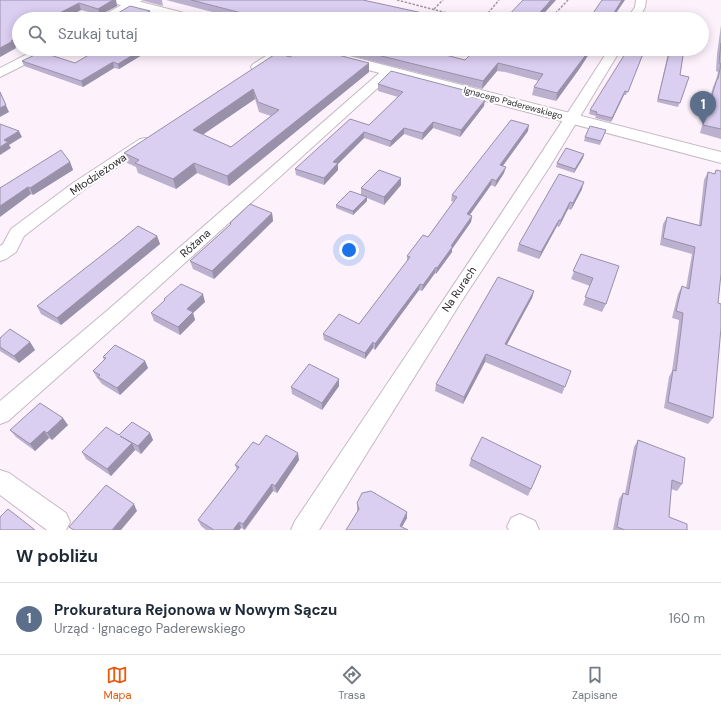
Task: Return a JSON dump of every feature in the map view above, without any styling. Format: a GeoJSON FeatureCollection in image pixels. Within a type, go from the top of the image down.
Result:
{"type":"FeatureCollection","features":[{"type":"Feature","properties":{"kind":"street"},"geometry":{"type":"LineString","coordinates":[[118,0],[135,2],[168,12]]}},
{"type":"Feature","properties":{"kind":"street"},"geometry":{"type":"LineString","coordinates":[[637,12],[640,7],[641,0]]}},
{"type":"Feature","properties":{"kind":"street"},"geometry":{"type":"LineString","coordinates":[[116,12],[135,2]]}},
{"type":"Feature","properties":{"kind":"street"},"geometry":{"type":"LineString","coordinates":[[0,73],[33,56]]}},
{"type":"Feature","properties":{"kind":"street"},"geometry":{"type":"LineString","coordinates":[[244,76],[274,56]]}},
{"type":"Feature","properties":{"kind":"street","name":"Ignacego Paderewskiego"},"geometry":{"type":"LineString","coordinates":[[332,56],[721,158]]}},
{"type":"Feature","properties":{"kind":"street","name":"Na Rurach"},"geometry":{"type":"LineString","coordinates":[[304,530],[449,304],[542,166],[611,56]]}},
{"type":"Feature","properties":{"kind":"street","name":"Różana"},"geometry":{"type":"LineString","coordinates":[[0,414],[128,303],[389,71]]}},
{"type":"Feature","properties":{"kind":"street","name":"Młodzieżowa"},"geometry":{"type":"LineString","coordinates":[[0,255],[10,248],[17,233],[80,186],[158,133]]}},
{"type":"Feature","properties":{"kind":"street"},"geometry":{"type":"LineString","coordinates":[[0,481],[57,522]]}},
{"type":"Feature","properties":{"kind":"path"},"geometry":{"type":"LineString","coordinates":[[397,0],[445,12]]}},
{"type":"Feature","properties":{"kind":"path"},"geometry":{"type":"LineString","coordinates":[[434,9],[443,0]]}},
{"type":"Feature","properties":{"kind":"path"},"geometry":{"type":"LineString","coordinates":[[488,12],[499,0]]}},
{"type":"Feature","properties":{"kind":"path"},"geometry":{"type":"LineString","coordinates":[[557,12],[568,0]]}},
{"type":"Feature","properties":{"kind":"building"},"geometry":{"type":"Polygon","coordinates":[[[0,0],[113,0],[98,9],[79,3],[62,12],[12,12],[12,42],[0,48],[0,0]]]}},
{"type":"Feature","properties":{"kind":"building"},"geometry":{"type":"Polygon","coordinates":[[[191,0],[363,0],[418,12],[238,12],[191,0]]]}},
{"type":"Feature","properties":{"kind":"building"},"geometry":{"type":"Polygon","coordinates":[[[523,0],[551,0],[540,12],[512,12],[523,0]]]}},
{"type":"Feature","properties":{"kind":"building"},"geometry":{"type":"Polygon","coordinates":[[[602,0],[622,0],[614,12],[594,12],[602,0]]]}},
{"type":"Feature","properties":{"kind":"building"},"geometry":{"type":"Polygon","coordinates":[[[130,6],[150,11],[148,12],[120,12],[130,6]]]}},
{"type":"Feature","properties":{"kind":"building"},"geometry":{"type":"Polygon","coordinates":[[[721,43],[721,64],[719,63],[721,43]]]}},
{"type":"Feature","properties":{"kind":"building"},"geometry":{"type":"Polygon","coordinates":[[[33,56],[53,56],[75,63],[87,56],[131,56],[118,64],[113,62],[81,81],[22,61],[33,56]]]}},
{"type":"Feature","properties":{"kind":"building"},"geometry":{"type":"Polygon","coordinates":[[[272,56],[342,56],[369,63],[227,176],[194,163],[173,179],[135,163],[139,160],[124,153],[272,56]],[[253,89],[193,130],[231,147],[279,110],[258,102],[253,89]]]}},
{"type":"Feature","properties":{"kind":"building"},"geometry":{"type":"Polygon","coordinates":[[[381,56],[449,56],[465,60],[469,56],[585,56],[557,93],[534,87],[543,74],[498,63],[483,81],[381,56]]]}},
{"type":"Feature","properties":{"kind":"building"},"geometry":{"type":"Polygon","coordinates":[[[624,56],[642,56],[628,92],[625,91],[612,118],[596,114],[597,112],[590,110],[624,56]]]}},
{"type":"Feature","properties":{"kind":"building"},"geometry":{"type":"Polygon","coordinates":[[[668,56],[683,56],[680,75],[689,77],[680,103],[658,99],[668,56]]]}},
{"type":"Feature","properties":{"kind":"building"},"geometry":{"type":"Polygon","coordinates":[[[721,64],[721,129],[703,125],[718,79],[721,64]]]}},
{"type":"Feature","properties":{"kind":"building"},"geometry":{"type":"Polygon","coordinates":[[[391,71],[475,93],[472,97],[485,100],[461,130],[433,122],[423,133],[404,128],[391,141],[364,132],[333,162],[338,163],[324,178],[295,169],[350,119],[369,125],[403,92],[378,84],[391,71]]]}},
{"type":"Feature","properties":{"kind":"building"},"geometry":{"type":"Polygon","coordinates":[[[0,92],[6,105],[0,108],[0,92]]]}},
{"type":"Feature","properties":{"kind":"building"},"geometry":{"type":"Polygon","coordinates":[[[511,120],[529,125],[500,165],[506,167],[496,181],[492,179],[467,214],[472,216],[437,268],[436,267],[423,285],[420,284],[375,344],[373,342],[365,353],[323,334],[339,314],[359,324],[410,257],[407,256],[423,235],[428,237],[457,197],[452,195],[511,120]]]}},
{"type":"Feature","properties":{"kind":"building"},"geometry":{"type":"Polygon","coordinates":[[[0,124],[19,131],[4,140],[8,142],[0,147],[0,124]]]}},
{"type":"Feature","properties":{"kind":"building"},"geometry":{"type":"Polygon","coordinates":[[[590,126],[606,130],[601,141],[585,137],[590,126]]]}},
{"type":"Feature","properties":{"kind":"building"},"geometry":{"type":"Polygon","coordinates":[[[566,148],[584,154],[575,169],[557,163],[566,148]]]}},
{"type":"Feature","properties":{"kind":"building"},"geometry":{"type":"Polygon","coordinates":[[[61,150],[70,162],[0,206],[0,188],[61,150]]]}},
{"type":"Feature","properties":{"kind":"building"},"geometry":{"type":"Polygon","coordinates":[[[379,170],[401,178],[384,197],[361,188],[379,170]]]}},
{"type":"Feature","properties":{"kind":"building"},"geometry":{"type":"Polygon","coordinates":[[[716,170],[721,171],[721,274],[718,303],[721,304],[721,328],[713,418],[668,402],[673,370],[676,371],[683,313],[676,311],[682,286],[689,289],[695,247],[663,238],[667,217],[701,226],[708,172],[715,174],[716,170]]]}},
{"type":"Feature","properties":{"kind":"building"},"geometry":{"type":"Polygon","coordinates":[[[559,174],[584,182],[573,203],[570,202],[561,220],[559,220],[541,252],[519,244],[559,174]]]}},
{"type":"Feature","properties":{"kind":"building"},"geometry":{"type":"Polygon","coordinates":[[[350,191],[367,197],[353,211],[336,205],[350,191]]]}},
{"type":"Feature","properties":{"kind":"building"},"geometry":{"type":"Polygon","coordinates":[[[250,204],[272,213],[212,271],[190,261],[231,224],[230,223],[250,204]]]}},
{"type":"Feature","properties":{"kind":"building"},"geometry":{"type":"Polygon","coordinates":[[[138,226],[157,236],[57,318],[37,306],[120,241],[138,226]]]}},
{"type":"Feature","properties":{"kind":"building"},"geometry":{"type":"Polygon","coordinates":[[[581,254],[619,266],[606,304],[585,297],[593,278],[573,271],[581,254]]]}},
{"type":"Feature","properties":{"kind":"building"},"geometry":{"type":"Polygon","coordinates":[[[498,277],[534,291],[505,344],[571,371],[565,387],[486,354],[464,397],[436,384],[498,277]]]}},
{"type":"Feature","properties":{"kind":"building"},"geometry":{"type":"Polygon","coordinates":[[[181,284],[203,294],[187,309],[193,312],[178,327],[151,313],[181,284]]]}},
{"type":"Feature","properties":{"kind":"building"},"geometry":{"type":"Polygon","coordinates":[[[10,329],[30,342],[14,356],[0,347],[0,338],[10,329]]]}},
{"type":"Feature","properties":{"kind":"building"},"geometry":{"type":"Polygon","coordinates":[[[115,345],[145,361],[117,388],[98,377],[100,375],[93,371],[106,358],[103,357],[115,345]]]}},
{"type":"Feature","properties":{"kind":"building"},"geometry":{"type":"Polygon","coordinates":[[[309,364],[339,379],[322,403],[291,387],[309,364]]]}},
{"type":"Feature","properties":{"kind":"building"},"geometry":{"type":"Polygon","coordinates":[[[40,403],[63,418],[47,433],[44,431],[30,444],[10,430],[40,403]]]}},
{"type":"Feature","properties":{"kind":"building"},"geometry":{"type":"Polygon","coordinates":[[[132,422],[150,433],[138,446],[120,436],[132,443],[107,469],[82,452],[106,427],[119,435],[132,422]]]}},
{"type":"Feature","properties":{"kind":"building"},"geometry":{"type":"Polygon","coordinates":[[[266,435],[298,453],[275,486],[272,484],[243,524],[239,522],[233,530],[214,530],[198,520],[239,467],[235,465],[253,442],[259,445],[266,435]]]}},
{"type":"Feature","properties":{"kind":"building"},"geometry":{"type":"Polygon","coordinates":[[[482,437],[541,466],[531,489],[471,459],[482,437]]]}},
{"type":"Feature","properties":{"kind":"building"},"geometry":{"type":"Polygon","coordinates":[[[638,440],[685,458],[682,484],[672,480],[669,517],[687,524],[687,530],[625,530],[617,527],[623,493],[628,495],[638,440]]]}},
{"type":"Feature","properties":{"kind":"building"},"geometry":{"type":"Polygon","coordinates":[[[106,485],[134,504],[112,530],[74,530],[69,527],[106,485]]]}},
{"type":"Feature","properties":{"kind":"building"},"geometry":{"type":"Polygon","coordinates":[[[371,491],[407,512],[400,526],[408,530],[346,530],[359,509],[357,503],[362,493],[371,491]]]}},
{"type":"Feature","properties":{"kind":"building"},"geometry":{"type":"Polygon","coordinates":[[[8,509],[35,530],[0,530],[0,517],[8,509]]]}},
{"type":"Feature","properties":{"kind":"place","name":"Prokuratura Rejonowa w Nowym Sączu"},"geometry":{"type":"Point","coordinates":[703,124]}}]}
